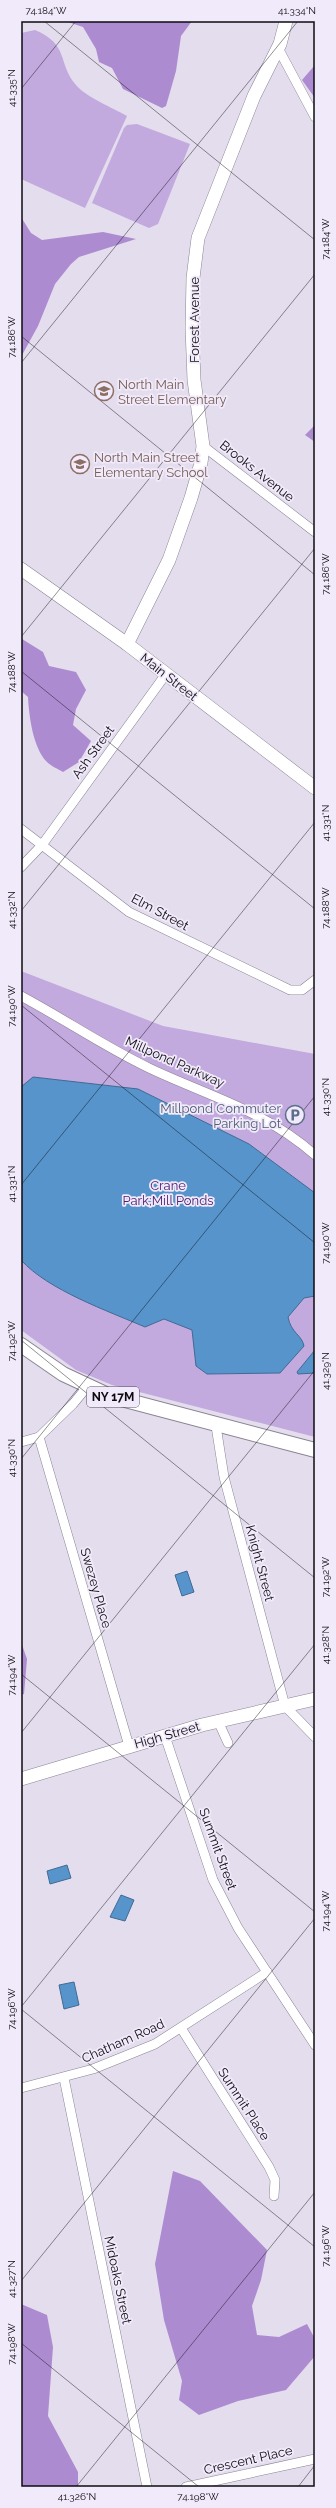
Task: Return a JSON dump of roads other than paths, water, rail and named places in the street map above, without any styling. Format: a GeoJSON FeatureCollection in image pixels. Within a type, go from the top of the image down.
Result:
{"type":"FeatureCollection","features":[{"type":"Feature","properties":{"kind":"main road","name":"NY 17M"},"geometry":{"type":"LineString","coordinates":[[21,1345],[63,1374],[87,1387],[110,1396],[216,1426],[315,1450]]}},
{"type":"Feature","properties":{"kind":"street","name":"Forest Avenue"},"geometry":{"type":"LineString","coordinates":[[128,644],[169,560],[191,498],[203,446],[194,380],[192,328],[193,278],[198,238],[249,108],[278,48],[286,21]]}},
{"type":"Feature","properties":{"kind":"street"},"geometry":{"type":"LineString","coordinates":[[278,48],[315,118]]}},
{"type":"Feature","properties":{"kind":"street","name":"Brooks Avenue"},"geometry":{"type":"LineString","coordinates":[[203,446],[315,532]]}},
{"type":"Feature","properties":{"kind":"street","name":"Main Street"},"geometry":{"type":"LineString","coordinates":[[21,569],[128,644],[315,788]]}},
{"type":"Feature","properties":{"kind":"street","name":"Ash Street"},"geometry":{"type":"LineString","coordinates":[[21,867],[42,845],[166,674]]}},
{"type":"Feature","properties":{"kind":"street","name":"Elm Street"},"geometry":{"type":"LineString","coordinates":[[21,829],[129,912],[285,988],[295,991],[302,990],[315,980]]}},
{"type":"Feature","properties":{"kind":"street","name":"Millpond Parkway"},"geometry":{"type":"LineString","coordinates":[[21,996],[149,1068],[242,1106],[274,1123],[315,1154]]}},
{"type":"Feature","properties":{"kind":"street"},"geometry":{"type":"LineString","coordinates":[[21,1442],[39,1437],[73,1404],[87,1387]]}},
{"type":"Feature","properties":{"kind":"street","name":"Knight Street"},"geometry":{"type":"LineString","coordinates":[[216,1426],[224,1477],[286,1706]]}},
{"type":"Feature","properties":{"kind":"street","name":"Swezey Place"},"geometry":{"type":"LineString","coordinates":[[39,1437],[129,1746]]}},
{"type":"Feature","properties":{"kind":"street","name":"High Street"},"geometry":{"type":"LineString","coordinates":[[21,1780],[129,1746],[218,1721],[315,1699]]}},
{"type":"Feature","properties":{"kind":"street"},"geometry":{"type":"LineString","coordinates":[[286,1706],[315,1737]]}},
{"type":"Feature","properties":{"kind":"street"},"geometry":{"type":"LineString","coordinates":[[218,1721],[228,1743]]}},
{"type":"Feature","properties":{"kind":"street","name":"Summit Street"},"geometry":{"type":"LineString","coordinates":[[165,1736],[213,1880],[238,1928],[315,2045]]}},
{"type":"Feature","properties":{"kind":"street","name":"Chatham Road"},"geometry":{"type":"LineString","coordinates":[[21,2088],[93,2070],[155,2044],[267,1972]]}},
{"type":"Feature","properties":{"kind":"street","name":"Summit Place"},"geometry":{"type":"LineString","coordinates":[[181,2028],[269,2167],[276,2180],[274,2196]]}},
{"type":"Feature","properties":{"kind":"street","name":"Midoaks Street"},"geometry":{"type":"LineString","coordinates":[[64,2078],[148,2487]]}},
{"type":"Feature","properties":{"kind":"street","name":"Crescent Place"},"geometry":{"type":"LineString","coordinates":[[186,2487],[315,2459]]}},
{"type":"Feature","properties":{"kind":"water"},"geometry":{"type":"Polygon","coordinates":[[[33,1077],[138,1089],[249,1144],[315,1193],[315,1296],[304,1298],[288,1317],[291,1327],[301,1339],[304,1346],[280,1373],[207,1374],[196,1366],[192,1330],[164,1319],[145,1327],[79,1299],[62,1290],[33,1271],[21,1260],[21,1087],[33,1077]]]}},
{"type":"Feature","properties":{"kind":"water"},"geometry":{"type":"Polygon","coordinates":[[[315,1350],[315,1373],[298,1374],[297,1372],[315,1350]]]}},
{"type":"Feature","properties":{"kind":"water"},"geometry":{"type":"Polygon","coordinates":[[[187,1571],[194,1592],[182,1596],[175,1575],[187,1571]]]}},
{"type":"Feature","properties":{"kind":"water"},"geometry":{"type":"Polygon","coordinates":[[[67,1865],[71,1878],[50,1884],[47,1871],[67,1865]]]}},
{"type":"Feature","properties":{"kind":"water"},"geometry":{"type":"Polygon","coordinates":[[[121,1895],[134,1900],[125,1921],[110,1917],[121,1895]]]}},
{"type":"Feature","properties":{"kind":"water"},"geometry":{"type":"Polygon","coordinates":[[[74,1982],[79,2005],[64,2009],[59,1985],[74,1982]]]}},
{"type":"Feature","properties":{"kind":"place","name":"North Main Street Elementary"},"geometry":{"type":"Point","coordinates":[104,391]}},
{"type":"Feature","properties":{"kind":"place","name":"North Main Street Elementary School"},"geometry":{"type":"Point","coordinates":[80,464]}},
{"type":"Feature","properties":{"kind":"place","name":"Millpond Commuter Parking Lot"},"geometry":{"type":"Point","coordinates":[295,1115]}},
{"type":"Feature","properties":{"kind":"park label","name":"Crane Park;Mill Ponds"},"geometry":{"type":"Point","coordinates":[168,1192]}}]}
